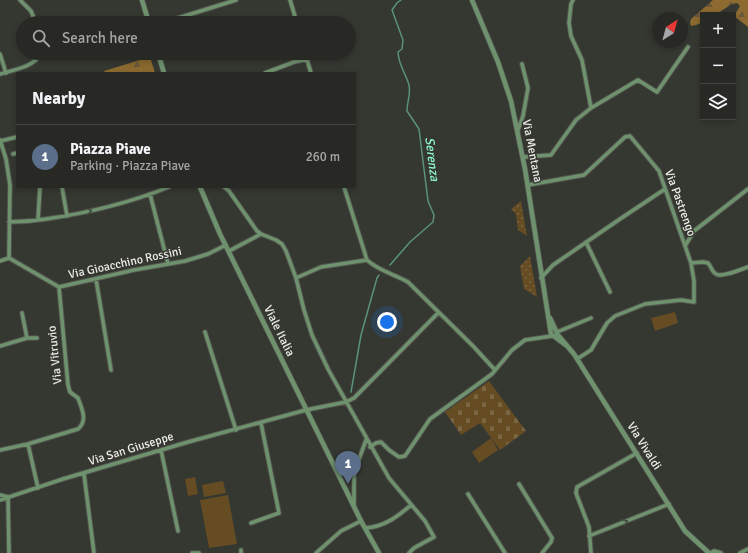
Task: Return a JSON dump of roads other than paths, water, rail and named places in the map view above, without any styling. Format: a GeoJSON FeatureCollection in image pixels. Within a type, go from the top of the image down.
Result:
{"type":"FeatureCollection","features":[{"type":"Feature","properties":{"kind":"street"},"geometry":{"type":"LineString","coordinates":[[20,0],[31,11],[33,16]]}},
{"type":"Feature","properties":{"kind":"street"},"geometry":{"type":"LineString","coordinates":[[142,0],[147,16]]}},
{"type":"Feature","properties":{"kind":"street"},"geometry":{"type":"LineString","coordinates":[[185,16],[236,0]]}},
{"type":"Feature","properties":{"kind":"street"},"geometry":{"type":"LineString","coordinates":[[290,0],[295,16]]}},
{"type":"Feature","properties":{"kind":"street","name":"Via Mentana"},"geometry":{"type":"LineString","coordinates":[[472,0],[498,62],[511,100],[528,185],[541,278],[548,313],[554,333]]}},
{"type":"Feature","properties":{"kind":"street"},"geometry":{"type":"LineString","coordinates":[[573,0],[570,23],[571,36],[582,60],[591,108]]}},
{"type":"Feature","properties":{"kind":"street"},"geometry":{"type":"LineString","coordinates":[[523,157],[551,155],[576,120],[591,108],[638,80],[657,92],[687,48]]}},
{"type":"Feature","properties":{"kind":"street"},"geometry":{"type":"LineString","coordinates":[[0,54],[6,72]]}},
{"type":"Feature","properties":{"kind":"street"},"geometry":{"type":"LineString","coordinates":[[0,74],[17,71],[36,60]]}},
{"type":"Feature","properties":{"kind":"street"},"geometry":{"type":"LineString","coordinates":[[160,60],[164,72]]}},
{"type":"Feature","properties":{"kind":"street"},"geometry":{"type":"LineString","coordinates":[[269,72],[303,60]]}},
{"type":"Feature","properties":{"kind":"street"},"geometry":{"type":"LineString","coordinates":[[307,60],[311,72]]}},
{"type":"Feature","properties":{"kind":"street"},"geometry":{"type":"LineString","coordinates":[[518,130],[523,116],[528,88],[522,64]]}},
{"type":"Feature","properties":{"kind":"street","name":"Via Pastrengo"},"geometry":{"type":"LineString","coordinates":[[528,185],[584,174],[625,137],[630,136],[659,171],[685,246]]}},
{"type":"Feature","properties":{"kind":"street"},"geometry":{"type":"LineString","coordinates":[[0,261],[8,258],[10,185],[6,159],[0,141],[16,137]]}},
{"type":"Feature","properties":{"kind":"street"},"geometry":{"type":"LineString","coordinates":[[38,220],[40,188]]}},
{"type":"Feature","properties":{"kind":"street"},"geometry":{"type":"LineString","coordinates":[[62,188],[67,216]]}},
{"type":"Feature","properties":{"kind":"street"},"geometry":{"type":"LineString","coordinates":[[9,222],[22,222],[67,216],[119,204],[166,188]]}},
{"type":"Feature","properties":{"kind":"street","name":"Viale Italia"},"geometry":{"type":"LineString","coordinates":[[200,188],[228,251],[354,507],[379,553]]}},
{"type":"Feature","properties":{"kind":"street"},"geometry":{"type":"LineString","coordinates":[[225,188],[229,191],[257,231],[282,244],[291,260],[312,335],[346,402],[366,440],[389,478],[434,537],[414,548],[409,553]]}},
{"type":"Feature","properties":{"kind":"street"},"geometry":{"type":"LineString","coordinates":[[344,188],[367,260],[377,268],[408,282],[473,346],[495,370]]}},
{"type":"Feature","properties":{"kind":"street"},"geometry":{"type":"LineString","coordinates":[[541,278],[553,266],[586,242],[665,189]]}},
{"type":"Feature","properties":{"kind":"street","name":"Via Pastrengo"},"geometry":{"type":"LineString","coordinates":[[685,246],[694,231],[748,189]]}},
{"type":"Feature","properties":{"kind":"street"},"geometry":{"type":"LineString","coordinates":[[150,194],[168,264]]}},
{"type":"Feature","properties":{"kind":"street"},"geometry":{"type":"LineString","coordinates":[[228,251],[261,234]]}},
{"type":"Feature","properties":{"kind":"street"},"geometry":{"type":"LineString","coordinates":[[586,242],[610,292]]}},
{"type":"Feature","properties":{"kind":"street","name":"Via Gioacchino Rossini"},"geometry":{"type":"LineString","coordinates":[[8,258],[59,287],[134,270],[185,261],[208,254],[226,245]]}},
{"type":"Feature","properties":{"kind":"street"},"geometry":{"type":"LineString","coordinates":[[577,359],[591,350],[606,323],[615,316],[645,304],[680,300],[694,302],[694,281],[691,263],[685,246]]}},
{"type":"Feature","properties":{"kind":"street"},"geometry":{"type":"LineString","coordinates":[[296,278],[321,267],[367,260]]}},
{"type":"Feature","properties":{"kind":"street"},"geometry":{"type":"LineString","coordinates":[[691,263],[708,263],[716,274],[719,275],[748,267]]}},
{"type":"Feature","properties":{"kind":"street"},"geometry":{"type":"LineString","coordinates":[[96,279],[111,370]]}},
{"type":"Feature","properties":{"kind":"street","name":"Via Vitruvio"},"geometry":{"type":"LineString","coordinates":[[0,450],[28,444],[78,429],[83,425],[84,421],[78,398],[70,392],[68,385],[59,287]]}},
{"type":"Feature","properties":{"kind":"street"},"geometry":{"type":"LineString","coordinates":[[22,313],[27,338]]}},
{"type":"Feature","properties":{"kind":"street"},"geometry":{"type":"LineString","coordinates":[[346,402],[354,398],[438,313]]}},
{"type":"Feature","properties":{"kind":"street"},"geometry":{"type":"LineString","coordinates":[[370,447],[381,442],[399,457],[405,456],[430,419],[492,374],[512,350],[525,340],[544,337],[591,318]]}},
{"type":"Feature","properties":{"kind":"street"},"geometry":{"type":"LineString","coordinates":[[205,332],[236,430]]}},
{"type":"Feature","properties":{"kind":"street","name":"Via Vivaldi"},"geometry":{"type":"LineString","coordinates":[[554,333],[577,359],[686,531],[710,553]]}},
{"type":"Feature","properties":{"kind":"street"},"geometry":{"type":"LineString","coordinates":[[0,346],[27,338],[36,338]]}},
{"type":"Feature","properties":{"kind":"street","name":"Via San Giuseppe"},"geometry":{"type":"LineString","coordinates":[[0,500],[162,450],[306,410],[346,402]]}},
{"type":"Feature","properties":{"kind":"street"},"geometry":{"type":"LineString","coordinates":[[251,523],[278,513],[261,423]]}},
{"type":"Feature","properties":{"kind":"street"},"geometry":{"type":"LineString","coordinates":[[354,507],[354,473],[366,440]]}},
{"type":"Feature","properties":{"kind":"street"},"geometry":{"type":"LineString","coordinates":[[28,444],[38,488]]}},
{"type":"Feature","properties":{"kind":"street"},"geometry":{"type":"LineString","coordinates":[[162,450],[178,531]]}},
{"type":"Feature","properties":{"kind":"street"},"geometry":{"type":"LineString","coordinates":[[591,553],[589,527],[576,493],[577,487],[636,453]]}},
{"type":"Feature","properties":{"kind":"street"},"geometry":{"type":"LineString","coordinates":[[84,474],[94,553]]}},
{"type":"Feature","properties":{"kind":"street"},"geometry":{"type":"LineString","coordinates":[[519,484],[552,538],[551,542],[542,553]]}},
{"type":"Feature","properties":{"kind":"street"},"geometry":{"type":"LineString","coordinates":[[468,494],[505,553]]}},
{"type":"Feature","properties":{"kind":"street"},"geometry":{"type":"LineString","coordinates":[[0,495],[8,497],[9,553]]}},
{"type":"Feature","properties":{"kind":"street"},"geometry":{"type":"LineString","coordinates":[[589,536],[669,504]]}},
{"type":"Feature","properties":{"kind":"street"},"geometry":{"type":"LineString","coordinates":[[365,528],[372,528],[390,521],[411,505]]}},
{"type":"Feature","properties":{"kind":"street"},"geometry":{"type":"LineString","coordinates":[[316,553],[341,531],[361,521]]}},
{"type":"Feature","properties":{"kind":"street"},"geometry":{"type":"LineString","coordinates":[[740,553],[748,549]]}},
{"type":"Feature","properties":{"kind":"street"},"geometry":{"type":"LineString","coordinates":[[710,553],[714,551],[721,553]]}},
{"type":"Feature","properties":{"kind":"street"},"geometry":{"type":"LineString","coordinates":[[192,553],[199,553]]}},
{"type":"Feature","properties":{"kind":"waterway","name":"Serenza"},"geometry":{"type":"LineString","coordinates":[[390,265],[410,242],[433,222],[434,215],[428,201],[419,129],[407,111],[410,92],[409,85],[398,56],[398,52],[402,49],[403,40],[392,10],[401,0]]}},
{"type":"Feature","properties":{"kind":"waterway","name":"Serenza"},"geometry":{"type":"LineString","coordinates":[[351,392],[361,335],[379,275]]}},
{"type":"Feature","properties":{"kind":"place","name":"Piazza Piave"},"geometry":{"type":"Point","coordinates":[348,484]}}]}
